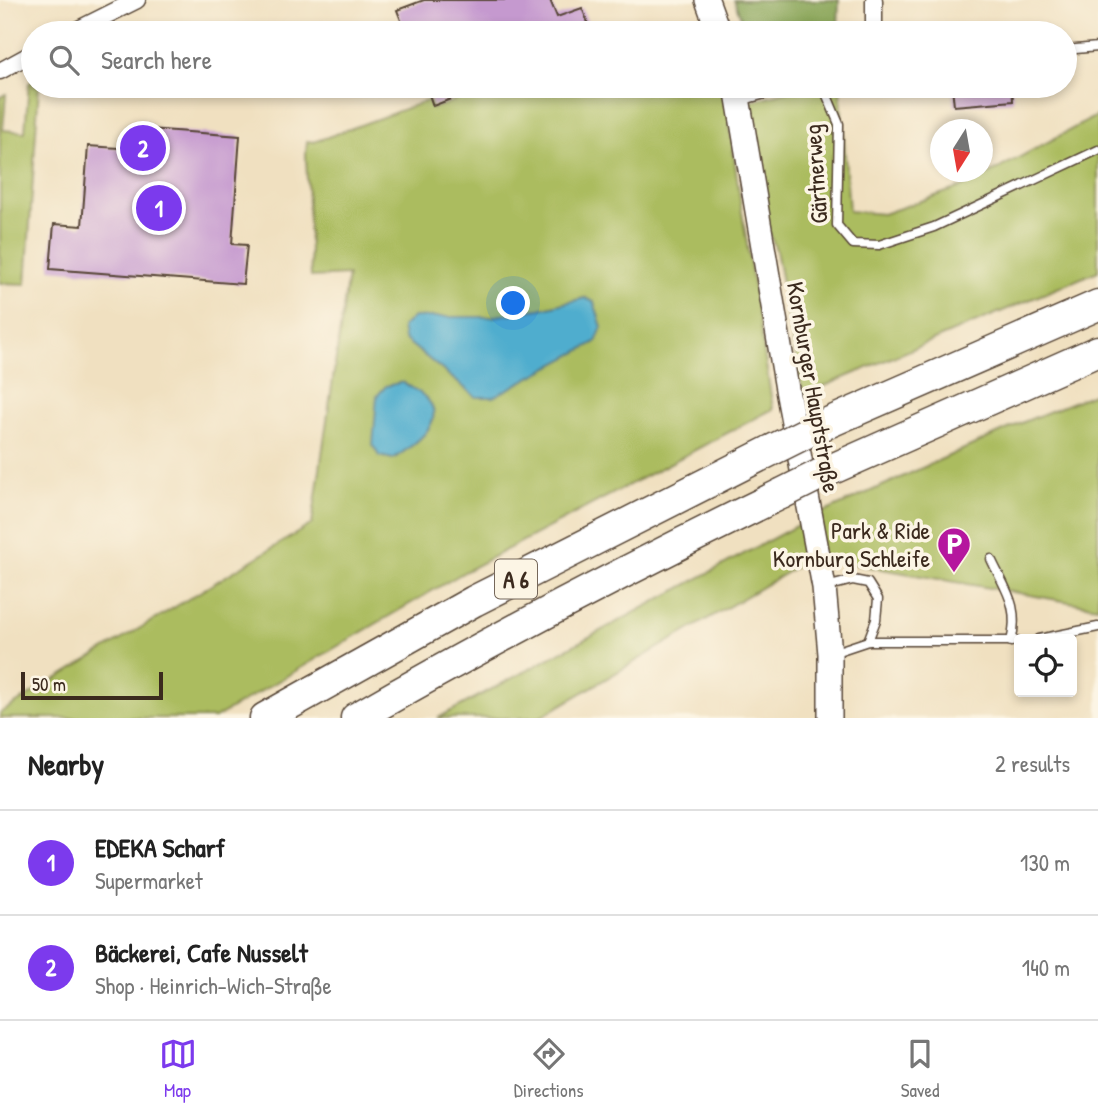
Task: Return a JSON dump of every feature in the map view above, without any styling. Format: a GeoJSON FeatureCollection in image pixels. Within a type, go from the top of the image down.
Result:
{"type":"FeatureCollection","features":[{"type":"Feature","properties":{"kind":"highway","name":"A 6"},"geometry":{"type":"LineString","coordinates":[[265,718],[474,601],[814,429],[1098,305]]}},
{"type":"Feature","properties":{"kind":"highway","name":"A 6"},"geometry":{"type":"LineString","coordinates":[[356,718],[631,568],[821,474],[1098,351]]}},
{"type":"Feature","properties":{"kind":"main road"},"geometry":{"type":"LineString","coordinates":[[707,0],[715,21]]}},
{"type":"Feature","properties":{"kind":"main road","name":"Kornburger Hauptstraße"},"geometry":{"type":"LineString","coordinates":[[739,98],[824,587],[830,654],[830,718]]}},
{"type":"Feature","properties":{"kind":"street"},"geometry":{"type":"LineString","coordinates":[[95,21],[137,0]]}},
{"type":"Feature","properties":{"kind":"street"},"geometry":{"type":"LineString","coordinates":[[874,0],[874,21]]}},
{"type":"Feature","properties":{"kind":"street"},"geometry":{"type":"LineString","coordinates":[[0,71],[21,60]]}},
{"type":"Feature","properties":{"kind":"lane"},"geometry":{"type":"LineString","coordinates":[[1077,49],[1098,47]]}},
{"type":"Feature","properties":{"kind":"lane","name":"Gärtnerweg"},"geometry":{"type":"LineString","coordinates":[[828,98],[839,124],[837,225],[853,244],[879,245],[934,227],[1098,150]]}},
{"type":"Feature","properties":{"kind":"lane"},"geometry":{"type":"LineString","coordinates":[[991,559],[1014,609],[1015,634]]}},
{"type":"Feature","properties":{"kind":"lane"},"geometry":{"type":"LineString","coordinates":[[824,587],[853,580],[868,583],[878,599],[876,620],[868,640]]}},
{"type":"Feature","properties":{"kind":"lane"},"geometry":{"type":"LineString","coordinates":[[1064,634],[1098,627]]}},
{"type":"Feature","properties":{"kind":"lane"},"geometry":{"type":"LineString","coordinates":[[830,654],[868,640],[1014,642]]}},
{"type":"Feature","properties":{"kind":"green space"},"geometry":{"type":"Polygon","coordinates":[[[734,0],[839,0],[838,21],[742,21],[734,0]]]}},
{"type":"Feature","properties":{"kind":"green space"},"geometry":{"type":"Polygon","coordinates":[[[6,94],[3,130],[25,132],[28,98],[38,98],[26,284],[0,283],[0,97],[6,94]]]}},
{"type":"Feature","properties":{"kind":"green space"},"geometry":{"type":"Polygon","coordinates":[[[462,98],[726,98],[773,409],[466,571],[215,718],[0,718],[0,713],[312,524],[348,275],[311,277],[307,141],[314,142],[429,100],[432,109],[462,98]],[[584,298],[491,317],[414,317],[404,339],[476,397],[493,397],[584,298]]]}},
{"type":"Feature","properties":{"kind":"green space"},"geometry":{"type":"Polygon","coordinates":[[[762,98],[841,98],[849,211],[883,214],[974,182],[993,182],[993,172],[1098,115],[1098,271],[803,395],[776,250],[758,203],[751,101],[762,98]]]}},
{"type":"Feature","properties":{"kind":"green space"},"geometry":{"type":"Polygon","coordinates":[[[1098,392],[1098,607],[813,557],[539,718],[438,718],[807,520],[1026,421],[1098,392]]]}},
{"type":"Feature","properties":{"kind":"water"},"geometry":{"type":"Polygon","coordinates":[[[585,298],[594,302],[602,327],[596,342],[493,397],[476,397],[404,339],[402,327],[414,317],[491,317],[585,298]]]}},
{"type":"Feature","properties":{"kind":"water"},"geometry":{"type":"Polygon","coordinates":[[[403,382],[426,398],[434,416],[425,433],[409,448],[393,459],[379,456],[373,445],[377,396],[386,386],[403,382]]]}},
{"type":"Feature","properties":{"kind":"building"},"geometry":{"type":"Polygon","coordinates":[[[424,0],[550,0],[557,17],[582,8],[587,21],[401,21],[397,10],[424,0]]]}},
{"type":"Feature","properties":{"kind":"building"},"geometry":{"type":"Polygon","coordinates":[[[430,98],[454,98],[433,106],[430,98]]]}},
{"type":"Feature","properties":{"kind":"building"},"geometry":{"type":"Polygon","coordinates":[[[953,98],[1013,98],[1013,101],[954,106],[953,98]]]}},
{"type":"Feature","properties":{"kind":"building"},"geometry":{"type":"Polygon","coordinates":[[[136,128],[240,136],[232,244],[247,245],[243,284],[50,269],[54,224],[82,226],[88,146],[134,149],[136,128]]]}},
{"type":"Feature","properties":{"kind":"place","name":"Bäckerei, Cafe Nusselt"},"geometry":{"type":"Point","coordinates":[143,148]}},
{"type":"Feature","properties":{"kind":"place","name":"EDEKA Scharf"},"geometry":{"type":"Point","coordinates":[159,208]}},
{"type":"Feature","properties":{"kind":"place","name":"Park & Ride Kornburg Schleife"},"geometry":{"type":"Point","coordinates":[954,574]}}]}
